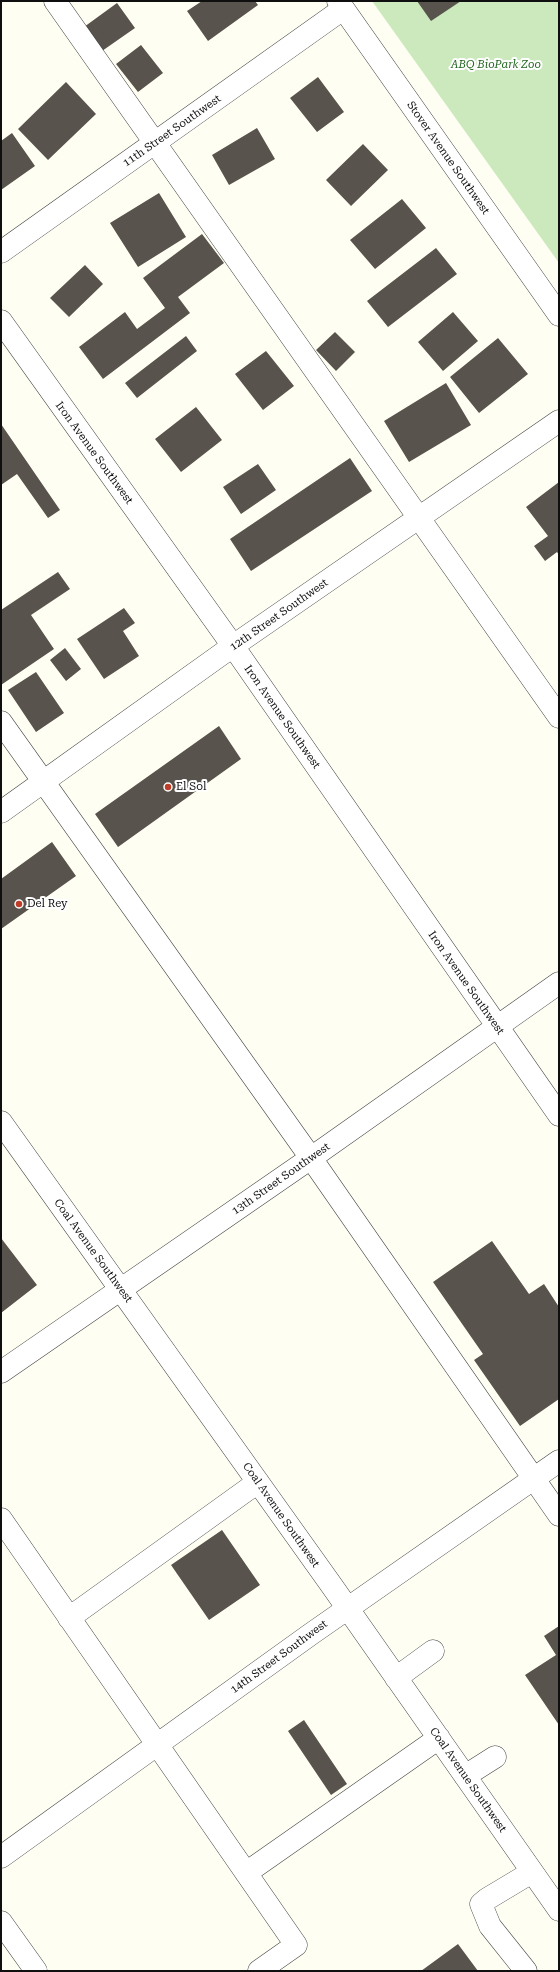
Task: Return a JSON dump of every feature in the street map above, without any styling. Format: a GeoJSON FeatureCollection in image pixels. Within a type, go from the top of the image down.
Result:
{"type":"FeatureCollection","features":[{"type":"Feature","properties":{"kind":"street"},"geometry":{"type":"LineString","coordinates":[[55,1],[418,519],[559,717]]}},
{"type":"Feature","properties":{"kind":"street","name":"11th Street Southwest"},"geometry":{"type":"LineString","coordinates":[[1,252],[155,143],[341,5]]}},
{"type":"Feature","properties":{"kind":"street","name":"Stover Avenue Southwest"},"geometry":{"type":"LineString","coordinates":[[341,5],[559,315]]}},
{"type":"Feature","properties":{"kind":"street","name":"Iron Avenue Southwest"},"geometry":{"type":"LineString","coordinates":[[1,321],[233,646],[497,1028],[559,1115]]}},
{"type":"Feature","properties":{"kind":"street","name":"12th Street Southwest"},"geometry":{"type":"LineString","coordinates":[[1,812],[44,783],[233,646],[559,421]]}},
{"type":"Feature","properties":{"kind":"street"},"geometry":{"type":"LineString","coordinates":[[1,722],[311,1158],[559,1515]]}},
{"type":"Feature","properties":{"kind":"street","name":"13th Street Southwest"},"geometry":{"type":"LineString","coordinates":[[1,1372],[311,1158],[559,983]]}},
{"type":"Feature","properties":{"kind":"street","name":"Coal Avenue Southwest"},"geometry":{"type":"LineString","coordinates":[[1,1122],[348,1608],[559,1910]]}},
{"type":"Feature","properties":{"kind":"street","name":"14th Street Southwest"},"geometry":{"type":"LineString","coordinates":[[1,1857],[348,1608],[559,1461]]}},
{"type":"Feature","properties":{"kind":"street"},"geometry":{"type":"LineString","coordinates":[[70,1618],[258,1482]]}},
{"type":"Feature","properties":{"kind":"street"},"geometry":{"type":"LineString","coordinates":[[1,1519],[296,1945],[259,1971]]}},
{"type":"Feature","properties":{"kind":"street"},"geometry":{"type":"LineString","coordinates":[[396,1678],[433,1651]]}},
{"type":"Feature","properties":{"kind":"street"},"geometry":{"type":"LineString","coordinates":[[246,1873],[439,1738]]}},
{"type":"Feature","properties":{"kind":"street"},"geometry":{"type":"LineString","coordinates":[[465,1776],[495,1757]]}},
{"type":"Feature","properties":{"kind":"street"},"geometry":{"type":"LineString","coordinates":[[526,1971],[490,1926],[481,1904],[532,1872]]}},
{"type":"Feature","properties":{"kind":"street"},"geometry":{"type":"LineString","coordinates":[[1,1922],[36,1971]]}},
{"type":"Feature","properties":{"kind":"green space","name":"ABQ BioPark Zoo"},"geometry":{"type":"Polygon","coordinates":[[[372,1],[559,1],[559,263],[372,1]]]}},
{"type":"Feature","properties":{"kind":"building"},"geometry":{"type":"Polygon","coordinates":[[[202,1],[255,1],[258,5],[208,41],[187,11],[202,1]]]}},
{"type":"Feature","properties":{"kind":"building"},"geometry":{"type":"Polygon","coordinates":[[[417,1],[461,1],[431,21],[417,1]]]}},
{"type":"Feature","properties":{"kind":"building"},"geometry":{"type":"Polygon","coordinates":[[[117,3],[135,28],[102,51],[84,27],[117,3]]]}},
{"type":"Feature","properties":{"kind":"building"},"geometry":{"type":"Polygon","coordinates":[[[141,45],[163,73],[138,92],[116,64],[141,45]]]}},
{"type":"Feature","properties":{"kind":"building"},"geometry":{"type":"Polygon","coordinates":[[[318,77],[344,112],[317,132],[290,98],[318,77]]]}},
{"type":"Feature","properties":{"kind":"building"},"geometry":{"type":"Polygon","coordinates":[[[66,82],[96,114],[48,160],[18,129],[66,82]]]}},
{"type":"Feature","properties":{"kind":"building"},"geometry":{"type":"Polygon","coordinates":[[[257,128],[275,159],[229,185],[212,155],[257,128]]]}},
{"type":"Feature","properties":{"kind":"building"},"geometry":{"type":"Polygon","coordinates":[[[12,133],[35,166],[1,190],[1,141],[12,133]]]}},
{"type":"Feature","properties":{"kind":"building"},"geometry":{"type":"Polygon","coordinates":[[[363,144],[388,170],[351,206],[326,180],[363,144]]]}},
{"type":"Feature","properties":{"kind":"building"},"geometry":{"type":"Polygon","coordinates":[[[159,193],[186,237],[138,267],[110,223],[159,193]]]}},
{"type":"Feature","properties":{"kind":"building"},"geometry":{"type":"Polygon","coordinates":[[[402,199],[426,228],[375,269],[350,240],[402,199]]]}},
{"type":"Feature","properties":{"kind":"building"},"geometry":{"type":"Polygon","coordinates":[[[202,234],[224,263],[178,297],[190,313],[103,379],[79,347],[125,312],[137,329],[165,308],[143,278],[202,234]]]}},
{"type":"Feature","properties":{"kind":"building"},"geometry":{"type":"Polygon","coordinates":[[[436,248],[457,274],[388,327],[367,301],[436,248]]]}},
{"type":"Feature","properties":{"kind":"building"},"geometry":{"type":"Polygon","coordinates":[[[85,265],[103,284],[69,317],[50,298],[85,265]]]}},
{"type":"Feature","properties":{"kind":"building"},"geometry":{"type":"Polygon","coordinates":[[[453,312],[478,341],[443,371],[418,342],[453,312]]]}},
{"type":"Feature","properties":{"kind":"building"},"geometry":{"type":"Polygon","coordinates":[[[335,332],[355,352],[336,371],[316,350],[335,332]]]}},
{"type":"Feature","properties":{"kind":"building"},"geometry":{"type":"Polygon","coordinates":[[[186,336],[197,351],[137,398],[125,383],[186,336]]]}},
{"type":"Feature","properties":{"kind":"building"},"geometry":{"type":"Polygon","coordinates":[[[498,338],[528,374],[479,413],[450,377],[498,338]]]}},
{"type":"Feature","properties":{"kind":"building"},"geometry":{"type":"Polygon","coordinates":[[[266,351],[294,386],[263,410],[235,374],[266,351]]]}},
{"type":"Feature","properties":{"kind":"building"},"geometry":{"type":"Polygon","coordinates":[[[446,383],[471,425],[409,462],[384,421],[446,383]]]}},
{"type":"Feature","properties":{"kind":"building"},"geometry":{"type":"Polygon","coordinates":[[[196,407],[222,440],[181,472],[155,439],[196,407]]]}},
{"type":"Feature","properties":{"kind":"building"},"geometry":{"type":"Polygon","coordinates":[[[1,424],[60,510],[48,518],[17,474],[1,485],[1,424]]]}},
{"type":"Feature","properties":{"kind":"building"},"geometry":{"type":"Polygon","coordinates":[[[350,458],[372,491],[251,571],[230,539],[350,458]]]}},
{"type":"Feature","properties":{"kind":"building"},"geometry":{"type":"Polygon","coordinates":[[[258,464],[276,490],[241,514],[223,487],[258,464]]]}},
{"type":"Feature","properties":{"kind":"building"},"geometry":{"type":"Polygon","coordinates":[[[559,482],[559,555],[557,552],[545,561],[534,546],[548,536],[526,507],[559,482]]]}},
{"type":"Feature","properties":{"kind":"building"},"geometry":{"type":"Polygon","coordinates":[[[58,572],[70,589],[31,615],[54,649],[1,685],[1,610],[58,572]]]}},
{"type":"Feature","properties":{"kind":"building"},"geometry":{"type":"Polygon","coordinates":[[[124,608],[135,623],[123,631],[139,656],[104,679],[77,639],[124,608]]]}},
{"type":"Feature","properties":{"kind":"building"},"geometry":{"type":"Polygon","coordinates":[[[65,648],[81,669],[66,681],[50,660],[65,648]]]}},
{"type":"Feature","properties":{"kind":"building"},"geometry":{"type":"Polygon","coordinates":[[[36,672],[64,713],[36,732],[8,690],[36,672]]]}},
{"type":"Feature","properties":{"kind":"building","name":"El Sol"},"geometry":{"type":"Polygon","coordinates":[[[219,726],[241,759],[118,847],[95,814],[219,726]]]}},
{"type":"Feature","properties":{"kind":"building","name":"Del Rey"},"geometry":{"type":"Polygon","coordinates":[[[52,842],[76,876],[1,929],[1,879],[52,842]]]}},
{"type":"Feature","properties":{"kind":"building"},"geometry":{"type":"Polygon","coordinates":[[[1,1238],[37,1285],[1,1313],[1,1238]]]}},
{"type":"Feature","properties":{"kind":"building"},"geometry":{"type":"Polygon","coordinates":[[[492,1241],[529,1294],[544,1284],[559,1307],[559,1399],[520,1426],[474,1360],[483,1354],[433,1282],[492,1241]]]}},
{"type":"Feature","properties":{"kind":"building"},"geometry":{"type":"Polygon","coordinates":[[[222,1530],[260,1585],[209,1620],[171,1565],[222,1530]]]}},
{"type":"Feature","properties":{"kind":"building"},"geometry":{"type":"Polygon","coordinates":[[[559,1626],[559,1725],[525,1675],[556,1655],[544,1636],[559,1626]]]}},
{"type":"Feature","properties":{"kind":"building"},"geometry":{"type":"Polygon","coordinates":[[[304,1720],[347,1784],[331,1795],[288,1731],[304,1720]]]}},
{"type":"Feature","properties":{"kind":"building"},"geometry":{"type":"Polygon","coordinates":[[[458,1944],[478,1971],[421,1971],[458,1944]]]}},
{"type":"Feature","properties":{"kind":"place","name":"El Sol"},"geometry":{"type":"Point","coordinates":[168,787]}},
{"type":"Feature","properties":{"kind":"place","name":"Del Rey"},"geometry":{"type":"Point","coordinates":[19,904]}}]}
